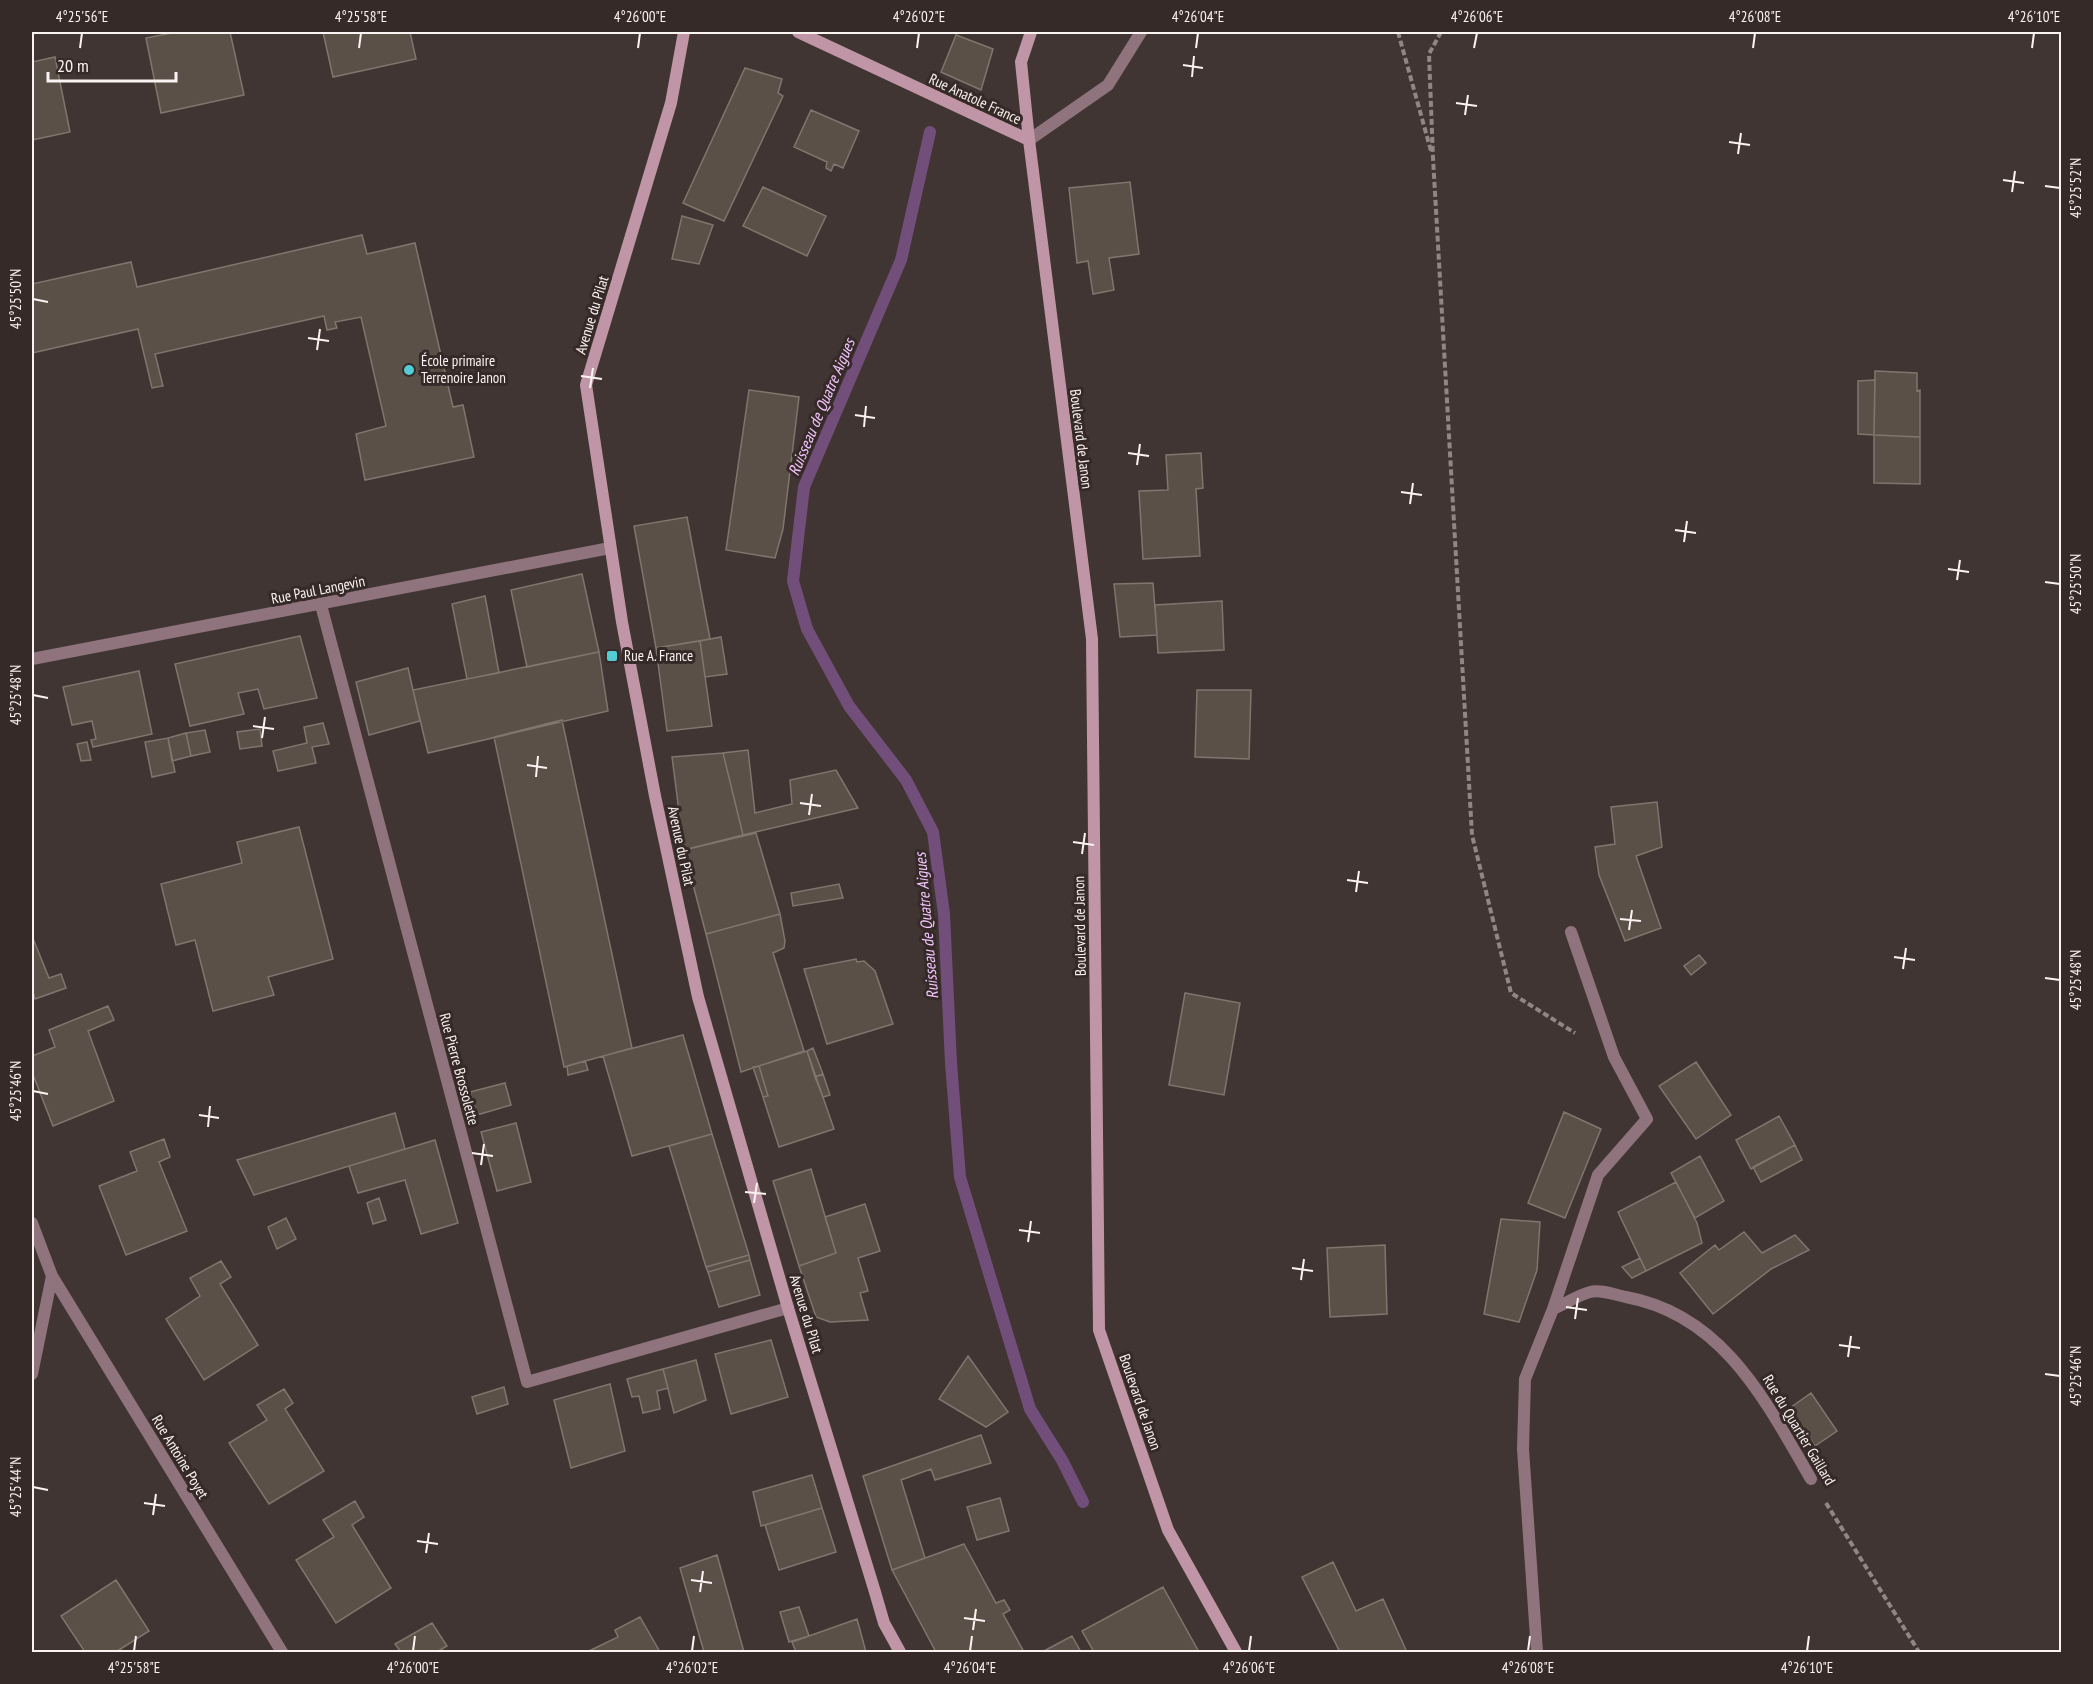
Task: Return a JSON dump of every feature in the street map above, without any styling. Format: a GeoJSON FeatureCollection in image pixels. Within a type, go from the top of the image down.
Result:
{"type":"FeatureCollection","features":[{"type":"Feature","properties":{"kind":"street","name":"Avenue du Pilat"},"geometry":{"type":"LineString","coordinates":[[684,32],[671,103],[586,385],[610,548],[655,796],[698,997],[788,1308],[884,1623],[900,1653]]}},
{"type":"Feature","properties":{"kind":"street","name":"Rue Anatole France"},"geometry":{"type":"LineString","coordinates":[[798,32],[1029,140],[1108,85],[1141,32]]}},
{"type":"Feature","properties":{"kind":"street","name":"Boulevard de Janon"},"geometry":{"type":"LineString","coordinates":[[1031,32],[1021,62],[1092,639],[1099,1330],[1168,1530],[1236,1653]]}},
{"type":"Feature","properties":{"kind":"street","name":"Rue Paul Langevin"},"geometry":{"type":"LineString","coordinates":[[32,659],[610,548]]}},
{"type":"Feature","properties":{"kind":"street","name":"Rue Pierre Brossolette"},"geometry":{"type":"LineString","coordinates":[[321,605],[527,1382],[788,1308]]}},
{"type":"Feature","properties":{"kind":"street"},"geometry":{"type":"LineString","coordinates":[[1537,1653],[1523,1449],[1525,1379],[1553,1309],[1598,1176],[1647,1119],[1614,1057],[1571,932]]}},
{"type":"Feature","properties":{"kind":"street","name":"Rue Antoine Poyet"},"geometry":{"type":"LineString","coordinates":[[32,1223],[52,1276],[282,1653]]}},
{"type":"Feature","properties":{"kind":"street"},"geometry":{"type":"LineString","coordinates":[[32,1374],[52,1276]]}},
{"type":"Feature","properties":{"kind":"street","name":"Rue du Quartier Gaillard"},"geometry":{"type":"LineString","coordinates":[[1553,1309],[1592,1291],[1639,1300],[1671,1313],[1704,1332],[1737,1363],[1757,1388],[1811,1479]]}},
{"type":"Feature","properties":{"kind":"path"},"geometry":{"type":"LineString","coordinates":[[1398,32],[1433,158]]}},
{"type":"Feature","properties":{"kind":"path"},"geometry":{"type":"LineString","coordinates":[[1441,32],[1429,54],[1433,158],[1472,835],[1511,993],[1614,1057]]}},
{"type":"Feature","properties":{"kind":"path","name":"Rue du Quartier Gaillard"},"geometry":{"type":"LineString","coordinates":[[1811,1479],[1919,1653]]}},
{"type":"Feature","properties":{"kind":"building"},"geometry":{"type":"Polygon","coordinates":[[[177,32],[230,32],[244,95],[161,113],[146,38],[177,32]]]}},
{"type":"Feature","properties":{"kind":"building"},"geometry":{"type":"Polygon","coordinates":[[[323,32],[410,32],[416,59],[333,77],[323,32]]]}},
{"type":"Feature","properties":{"kind":"building"},"geometry":{"type":"Polygon","coordinates":[[[956,35],[993,49],[981,90],[941,72],[956,35]]]}},
{"type":"Feature","properties":{"kind":"building"},"geometry":{"type":"Polygon","coordinates":[[[55,57],[70,132],[32,140],[32,62],[55,57]]]}},
{"type":"Feature","properties":{"kind":"building"},"geometry":{"type":"Polygon","coordinates":[[[745,68],[782,79],[778,93],[783,96],[724,221],[683,203],[745,68]]]}},
{"type":"Feature","properties":{"kind":"building"},"geometry":{"type":"Polygon","coordinates":[[[811,110],[859,131],[843,168],[834,164],[831,171],[826,168],[827,162],[794,147],[811,110]]]}},
{"type":"Feature","properties":{"kind":"building"},"geometry":{"type":"Polygon","coordinates":[[[1130,182],[1139,254],[1109,258],[1114,290],[1093,294],[1088,261],[1077,263],[1069,188],[1130,182]]]}},
{"type":"Feature","properties":{"kind":"building"},"geometry":{"type":"Polygon","coordinates":[[[763,187],[826,216],[807,256],[743,226],[763,187]]]}},
{"type":"Feature","properties":{"kind":"building"},"geometry":{"type":"Polygon","coordinates":[[[682,216],[713,225],[699,264],[672,259],[682,216]]]}},
{"type":"Feature","properties":{"kind":"building","name":"École primaire Terrenoire Janon"},"geometry":{"type":"Polygon","coordinates":[[[362,235],[367,254],[415,243],[453,407],[463,405],[474,457],[365,480],[356,434],[386,426],[361,317],[335,322],[337,328],[327,330],[324,316],[155,354],[163,386],[152,388],[138,329],[32,353],[32,284],[131,262],[137,287],[362,235]]]}},
{"type":"Feature","properties":{"kind":"building"},"geometry":{"type":"Polygon","coordinates":[[[1875,371],[1917,373],[1917,391],[1920,390],[1920,437],[1874,435],[1875,371]]]}},
{"type":"Feature","properties":{"kind":"building"},"geometry":{"type":"Polygon","coordinates":[[[1875,380],[1874,435],[1858,434],[1858,381],[1875,380]]]}},
{"type":"Feature","properties":{"kind":"building"},"geometry":{"type":"Polygon","coordinates":[[[749,390],[799,397],[783,529],[775,558],[726,550],[749,390]]]}},
{"type":"Feature","properties":{"kind":"building"},"geometry":{"type":"Polygon","coordinates":[[[1874,435],[1920,437],[1920,484],[1874,483],[1874,435]]]}},
{"type":"Feature","properties":{"kind":"building"},"geometry":{"type":"Polygon","coordinates":[[[1201,453],[1203,488],[1196,489],[1200,556],[1143,559],[1139,491],[1168,490],[1166,455],[1201,453]]]}},
{"type":"Feature","properties":{"kind":"building"},"geometry":{"type":"Polygon","coordinates":[[[687,517],[710,639],[656,648],[634,526],[687,517]]]}},
{"type":"Feature","properties":{"kind":"building"},"geometry":{"type":"Polygon","coordinates":[[[582,574],[599,652],[527,667],[511,590],[582,574]]]}},
{"type":"Feature","properties":{"kind":"building"},"geometry":{"type":"Polygon","coordinates":[[[1153,583],[1157,635],[1120,637],[1114,584],[1153,583]]]}},
{"type":"Feature","properties":{"kind":"building"},"geometry":{"type":"Polygon","coordinates":[[[485,596],[499,673],[467,679],[452,604],[485,596]]]}},
{"type":"Feature","properties":{"kind":"building"},"geometry":{"type":"Polygon","coordinates":[[[1222,601],[1224,650],[1158,653],[1155,605],[1222,601]]]}},
{"type":"Feature","properties":{"kind":"building"},"geometry":{"type":"Polygon","coordinates":[[[300,636],[317,698],[264,709],[258,689],[238,693],[244,714],[190,726],[175,664],[300,636]]]}},
{"type":"Feature","properties":{"kind":"building"},"geometry":{"type":"Polygon","coordinates":[[[721,637],[727,674],[705,677],[700,641],[721,637]]]}},
{"type":"Feature","properties":{"kind":"building"},"geometry":{"type":"Polygon","coordinates":[[[700,641],[712,726],[667,731],[656,648],[700,641]]]}},
{"type":"Feature","properties":{"kind":"building"},"geometry":{"type":"Polygon","coordinates":[[[599,652],[608,711],[428,753],[413,690],[599,652]]]}},
{"type":"Feature","properties":{"kind":"building"},"geometry":{"type":"Polygon","coordinates":[[[408,668],[420,721],[369,735],[356,682],[408,668]]]}},
{"type":"Feature","properties":{"kind":"building"},"geometry":{"type":"Polygon","coordinates":[[[139,671],[152,734],[93,747],[91,740],[96,739],[92,721],[72,725],[63,687],[139,671]]]}},
{"type":"Feature","properties":{"kind":"building"},"geometry":{"type":"Polygon","coordinates":[[[1197,690],[1251,690],[1249,759],[1195,757],[1197,690]]]}},
{"type":"Feature","properties":{"kind":"building"},"geometry":{"type":"Polygon","coordinates":[[[562,720],[632,1048],[564,1067],[494,737],[562,720]]]}},
{"type":"Feature","properties":{"kind":"building"},"geometry":{"type":"Polygon","coordinates":[[[323,723],[329,744],[312,747],[316,763],[278,771],[273,751],[307,743],[304,727],[323,723]]]}},
{"type":"Feature","properties":{"kind":"building"},"geometry":{"type":"Polygon","coordinates":[[[260,729],[262,746],[240,749],[237,732],[260,729]]]}},
{"type":"Feature","properties":{"kind":"building"},"geometry":{"type":"Polygon","coordinates":[[[205,730],[210,752],[191,756],[186,733],[205,730]]]}},
{"type":"Feature","properties":{"kind":"building"},"geometry":{"type":"Polygon","coordinates":[[[186,733],[191,756],[172,761],[168,738],[186,733]]]}},
{"type":"Feature","properties":{"kind":"building"},"geometry":{"type":"Polygon","coordinates":[[[168,738],[175,772],[152,777],[145,742],[168,738]]]}},
{"type":"Feature","properties":{"kind":"building"},"geometry":{"type":"Polygon","coordinates":[[[87,742],[91,760],[81,761],[77,744],[87,742]]]}},
{"type":"Feature","properties":{"kind":"building"},"geometry":{"type":"Polygon","coordinates":[[[748,750],[755,813],[792,804],[790,780],[836,770],[858,808],[743,835],[723,753],[748,750]]]}},
{"type":"Feature","properties":{"kind":"building"},"geometry":{"type":"Polygon","coordinates":[[[723,753],[743,835],[684,850],[672,757],[723,753]]]}},
{"type":"Feature","properties":{"kind":"building"},"geometry":{"type":"Polygon","coordinates":[[[1657,802],[1662,847],[1636,856],[1661,928],[1625,941],[1599,875],[1595,847],[1615,844],[1611,807],[1657,802]]]}},
{"type":"Feature","properties":{"kind":"building"},"geometry":{"type":"Polygon","coordinates":[[[299,827],[333,959],[268,977],[274,995],[213,1011],[195,940],[176,945],[161,884],[242,863],[237,842],[299,827]]]}},
{"type":"Feature","properties":{"kind":"building"},"geometry":{"type":"Polygon","coordinates":[[[756,833],[780,914],[706,934],[684,850],[756,833]]]}},
{"type":"Feature","properties":{"kind":"building"},"geometry":{"type":"Polygon","coordinates":[[[839,884],[843,898],[793,906],[791,893],[839,884]]]}},
{"type":"Feature","properties":{"kind":"building"},"geometry":{"type":"Polygon","coordinates":[[[780,914],[785,941],[784,948],[773,953],[804,1051],[741,1072],[706,934],[780,914]]]}},
{"type":"Feature","properties":{"kind":"building"},"geometry":{"type":"Polygon","coordinates":[[[32,936],[49,978],[61,974],[66,988],[35,999],[32,988],[32,936]]]}},
{"type":"Feature","properties":{"kind":"building"},"geometry":{"type":"Polygon","coordinates":[[[1699,955],[1706,963],[1691,975],[1684,966],[1699,955]]]}},
{"type":"Feature","properties":{"kind":"building"},"geometry":{"type":"Polygon","coordinates":[[[856,959],[857,962],[864,961],[875,971],[893,1024],[827,1044],[804,969],[856,959]]]}},
{"type":"Feature","properties":{"kind":"building"},"geometry":{"type":"Polygon","coordinates":[[[1185,993],[1240,1003],[1224,1095],[1169,1085],[1185,993]]]}},
{"type":"Feature","properties":{"kind":"building"},"geometry":{"type":"Polygon","coordinates":[[[108,1006],[114,1020],[88,1031],[114,1101],[53,1126],[32,1072],[32,1056],[55,1047],[49,1030],[108,1006]]]}},
{"type":"Feature","properties":{"kind":"building"},"geometry":{"type":"Polygon","coordinates":[[[683,1035],[712,1134],[632,1156],[603,1056],[683,1035]]]}},
{"type":"Feature","properties":{"kind":"building"},"geometry":{"type":"Polygon","coordinates":[[[813,1048],[823,1074],[815,1077],[807,1051],[813,1048]]]}},
{"type":"Feature","properties":{"kind":"building"},"geometry":{"type":"Polygon","coordinates":[[[807,1051],[834,1129],[779,1147],[763,1097],[768,1096],[759,1066],[807,1051]]]}},
{"type":"Feature","properties":{"kind":"building"},"geometry":{"type":"Polygon","coordinates":[[[585,1061],[588,1070],[568,1075],[567,1066],[585,1061]]]}},
{"type":"Feature","properties":{"kind":"building"},"geometry":{"type":"Polygon","coordinates":[[[1696,1062],[1731,1115],[1696,1139],[1659,1086],[1696,1062]]]}},
{"type":"Feature","properties":{"kind":"building"},"geometry":{"type":"Polygon","coordinates":[[[759,1066],[768,1096],[763,1097],[753,1067],[759,1066]]]}},
{"type":"Feature","properties":{"kind":"building"},"geometry":{"type":"Polygon","coordinates":[[[823,1074],[830,1095],[823,1097],[815,1077],[823,1074]]]}},
{"type":"Feature","properties":{"kind":"building"},"geometry":{"type":"Polygon","coordinates":[[[505,1083],[511,1105],[477,1115],[470,1092],[505,1083]]]}},
{"type":"Feature","properties":{"kind":"building"},"geometry":{"type":"Polygon","coordinates":[[[1564,1112],[1601,1129],[1565,1218],[1528,1203],[1564,1112]]]}},
{"type":"Feature","properties":{"kind":"building"},"geometry":{"type":"Polygon","coordinates":[[[395,1113],[405,1149],[254,1195],[237,1160],[395,1113]]]}},
{"type":"Feature","properties":{"kind":"building"},"geometry":{"type":"Polygon","coordinates":[[[1779,1116],[1795,1145],[1751,1169],[1736,1140],[1779,1116]]]}},
{"type":"Feature","properties":{"kind":"building"},"geometry":{"type":"Polygon","coordinates":[[[516,1123],[531,1182],[497,1191],[481,1132],[516,1123]]]}},
{"type":"Feature","properties":{"kind":"building"},"geometry":{"type":"Polygon","coordinates":[[[712,1134],[749,1255],[706,1267],[669,1146],[712,1134]]]}},
{"type":"Feature","properties":{"kind":"building"},"geometry":{"type":"Polygon","coordinates":[[[164,1139],[170,1157],[159,1162],[187,1231],[126,1255],[99,1186],[137,1171],[130,1152],[164,1139]]]}},
{"type":"Feature","properties":{"kind":"building"},"geometry":{"type":"Polygon","coordinates":[[[435,1140],[458,1223],[421,1234],[405,1180],[358,1193],[349,1166],[435,1140]]]}},
{"type":"Feature","properties":{"kind":"building"},"geometry":{"type":"Polygon","coordinates":[[[1795,1145],[1802,1160],[1761,1182],[1753,1167],[1795,1145]]]}},
{"type":"Feature","properties":{"kind":"building"},"geometry":{"type":"Polygon","coordinates":[[[1700,1156],[1724,1201],[1695,1218],[1671,1173],[1700,1156]]]}},
{"type":"Feature","properties":{"kind":"building"},"geometry":{"type":"Polygon","coordinates":[[[811,1169],[836,1253],[799,1266],[773,1181],[811,1169]]]}},
{"type":"Feature","properties":{"kind":"building"},"geometry":{"type":"Polygon","coordinates":[[[1676,1182],[1697,1223],[1702,1243],[1646,1271],[1618,1212],[1676,1182]]]}},
{"type":"Feature","properties":{"kind":"building"},"geometry":{"type":"Polygon","coordinates":[[[379,1198],[386,1220],[373,1224],[367,1203],[379,1198]]]}},
{"type":"Feature","properties":{"kind":"building"},"geometry":{"type":"Polygon","coordinates":[[[865,1204],[880,1251],[858,1258],[868,1291],[860,1293],[868,1320],[830,1322],[816,1317],[799,1266],[836,1253],[825,1217],[865,1204]]]}},
{"type":"Feature","properties":{"kind":"building"},"geometry":{"type":"Polygon","coordinates":[[[286,1218],[296,1239],[277,1249],[268,1227],[286,1218]]]}},
{"type":"Feature","properties":{"kind":"building"},"geometry":{"type":"Polygon","coordinates":[[[1501,1219],[1540,1222],[1537,1270],[1519,1322],[1484,1314],[1501,1219]]]}},
{"type":"Feature","properties":{"kind":"building"},"geometry":{"type":"Polygon","coordinates":[[[1744,1232],[1762,1253],[1795,1235],[1809,1250],[1771,1269],[1713,1314],[1680,1273],[1715,1245],[1719,1250],[1744,1232]]]}},
{"type":"Feature","properties":{"kind":"building"},"geometry":{"type":"Polygon","coordinates":[[[1385,1245],[1387,1314],[1330,1317],[1327,1248],[1385,1245]]]}},
{"type":"Feature","properties":{"kind":"building"},"geometry":{"type":"Polygon","coordinates":[[[749,1255],[750,1260],[708,1272],[706,1267],[749,1255]]]}},
{"type":"Feature","properties":{"kind":"building"},"geometry":{"type":"Polygon","coordinates":[[[1640,1258],[1646,1271],[1632,1278],[1622,1267],[1640,1258]]]}},
{"type":"Feature","properties":{"kind":"building"},"geometry":{"type":"Polygon","coordinates":[[[750,1260],[760,1295],[719,1307],[708,1272],[750,1260]]]}},
{"type":"Feature","properties":{"kind":"building"},"geometry":{"type":"Polygon","coordinates":[[[221,1261],[231,1277],[220,1284],[258,1345],[204,1380],[166,1319],[200,1296],[190,1278],[221,1261]]]}},
{"type":"Feature","properties":{"kind":"building"},"geometry":{"type":"Polygon","coordinates":[[[771,1340],[788,1397],[731,1414],[715,1354],[771,1340]]]}},
{"type":"Feature","properties":{"kind":"building"},"geometry":{"type":"Polygon","coordinates":[[[968,1356],[1008,1412],[986,1427],[939,1399],[968,1356]]]}},
{"type":"Feature","properties":{"kind":"building"},"geometry":{"type":"Polygon","coordinates":[[[696,1360],[706,1400],[674,1413],[663,1369],[696,1360]]]}},
{"type":"Feature","properties":{"kind":"building"},"geometry":{"type":"Polygon","coordinates":[[[663,1369],[668,1388],[657,1391],[660,1409],[643,1413],[639,1396],[632,1397],[627,1379],[663,1369]]]}},
{"type":"Feature","properties":{"kind":"building"},"geometry":{"type":"Polygon","coordinates":[[[610,1384],[625,1451],[571,1468],[554,1400],[610,1384]]]}},
{"type":"Feature","properties":{"kind":"building"},"geometry":{"type":"Polygon","coordinates":[[[504,1387],[508,1404],[477,1414],[472,1397],[504,1387]]]}},
{"type":"Feature","properties":{"kind":"building"},"geometry":{"type":"Polygon","coordinates":[[[284,1389],[293,1403],[285,1409],[324,1471],[269,1504],[229,1443],[267,1420],[257,1405],[284,1389]]]}},
{"type":"Feature","properties":{"kind":"building"},"geometry":{"type":"Polygon","coordinates":[[[1811,1393],[1837,1431],[1815,1446],[1790,1408],[1811,1393]]]}},
{"type":"Feature","properties":{"kind":"building"},"geometry":{"type":"Polygon","coordinates":[[[981,1435],[991,1463],[935,1480],[931,1469],[901,1480],[925,1558],[892,1570],[863,1476],[981,1435]]]}},
{"type":"Feature","properties":{"kind":"building"},"geometry":{"type":"Polygon","coordinates":[[[812,1475],[822,1508],[761,1526],[753,1492],[812,1475]]]}},
{"type":"Feature","properties":{"kind":"building"},"geometry":{"type":"Polygon","coordinates":[[[1000,1498],[1009,1531],[977,1540],[967,1507],[1000,1498]]]}},
{"type":"Feature","properties":{"kind":"building"},"geometry":{"type":"Polygon","coordinates":[[[355,1501],[364,1517],[352,1525],[391,1588],[336,1623],[296,1560],[334,1537],[323,1520],[355,1501]]]}},
{"type":"Feature","properties":{"kind":"building"},"geometry":{"type":"Polygon","coordinates":[[[822,1508],[836,1552],[779,1570],[765,1525],[822,1508]]]}},
{"type":"Feature","properties":{"kind":"building"},"geometry":{"type":"Polygon","coordinates":[[[964,1544],[996,1603],[1004,1600],[1010,1610],[1003,1614],[1024,1652],[936,1652],[892,1570],[964,1544]]]}},
{"type":"Feature","properties":{"kind":"building"},"geometry":{"type":"Polygon","coordinates":[[[717,1555],[744,1652],[704,1652],[680,1568],[717,1555]]]}},
{"type":"Feature","properties":{"kind":"building"},"geometry":{"type":"Polygon","coordinates":[[[1333,1562],[1356,1611],[1383,1599],[1406,1650],[1400,1652],[1340,1652],[1302,1577],[1333,1562]]]}},
{"type":"Feature","properties":{"kind":"building"},"geometry":{"type":"Polygon","coordinates":[[[116,1580],[149,1631],[116,1652],[85,1652],[61,1616],[116,1580]]]}},
{"type":"Feature","properties":{"kind":"building"},"geometry":{"type":"Polygon","coordinates":[[[1163,1587],[1199,1652],[1094,1652],[1082,1631],[1163,1587]]]}},
{"type":"Feature","properties":{"kind":"building"},"geometry":{"type":"Polygon","coordinates":[[[799,1607],[809,1636],[789,1642],[780,1612],[799,1607]]]}},
{"type":"Feature","properties":{"kind":"building"},"geometry":{"type":"Polygon","coordinates":[[[640,1617],[660,1652],[587,1652],[618,1637],[615,1630],[640,1617]]]}},
{"type":"Feature","properties":{"kind":"building"},"geometry":{"type":"Polygon","coordinates":[[[857,1619],[866,1652],[796,1652],[792,1642],[857,1619]]]}},
{"type":"Feature","properties":{"kind":"building"},"geometry":{"type":"Polygon","coordinates":[[[432,1623],[447,1646],[437,1652],[401,1652],[395,1644],[432,1623]]]}},
{"type":"Feature","properties":{"kind":"building"},"geometry":{"type":"Polygon","coordinates":[[[1072,1636],[1081,1652],[1042,1652],[1072,1636]]]}},
{"type":"Feature","properties":{"kind":"waterway","name":"Ruisseau de Quatre Aigues"},"geometry":{"type":"LineString","coordinates":[[930,132],[901,260],[804,487],[793,581],[807,629],[849,706],[906,780],[933,832],[944,914],[951,1063],[960,1177],[1030,1409],[1062,1460],[1083,1502]]}},
{"type":"Feature","properties":{"kind":"place","name":"École primaire Terrenoire Janon"},"geometry":{"type":"Point","coordinates":[409,370]}},
{"type":"Feature","properties":{"kind":"place","name":"Rue A. France"},"geometry":{"type":"Point","coordinates":[612,656]}}]}
